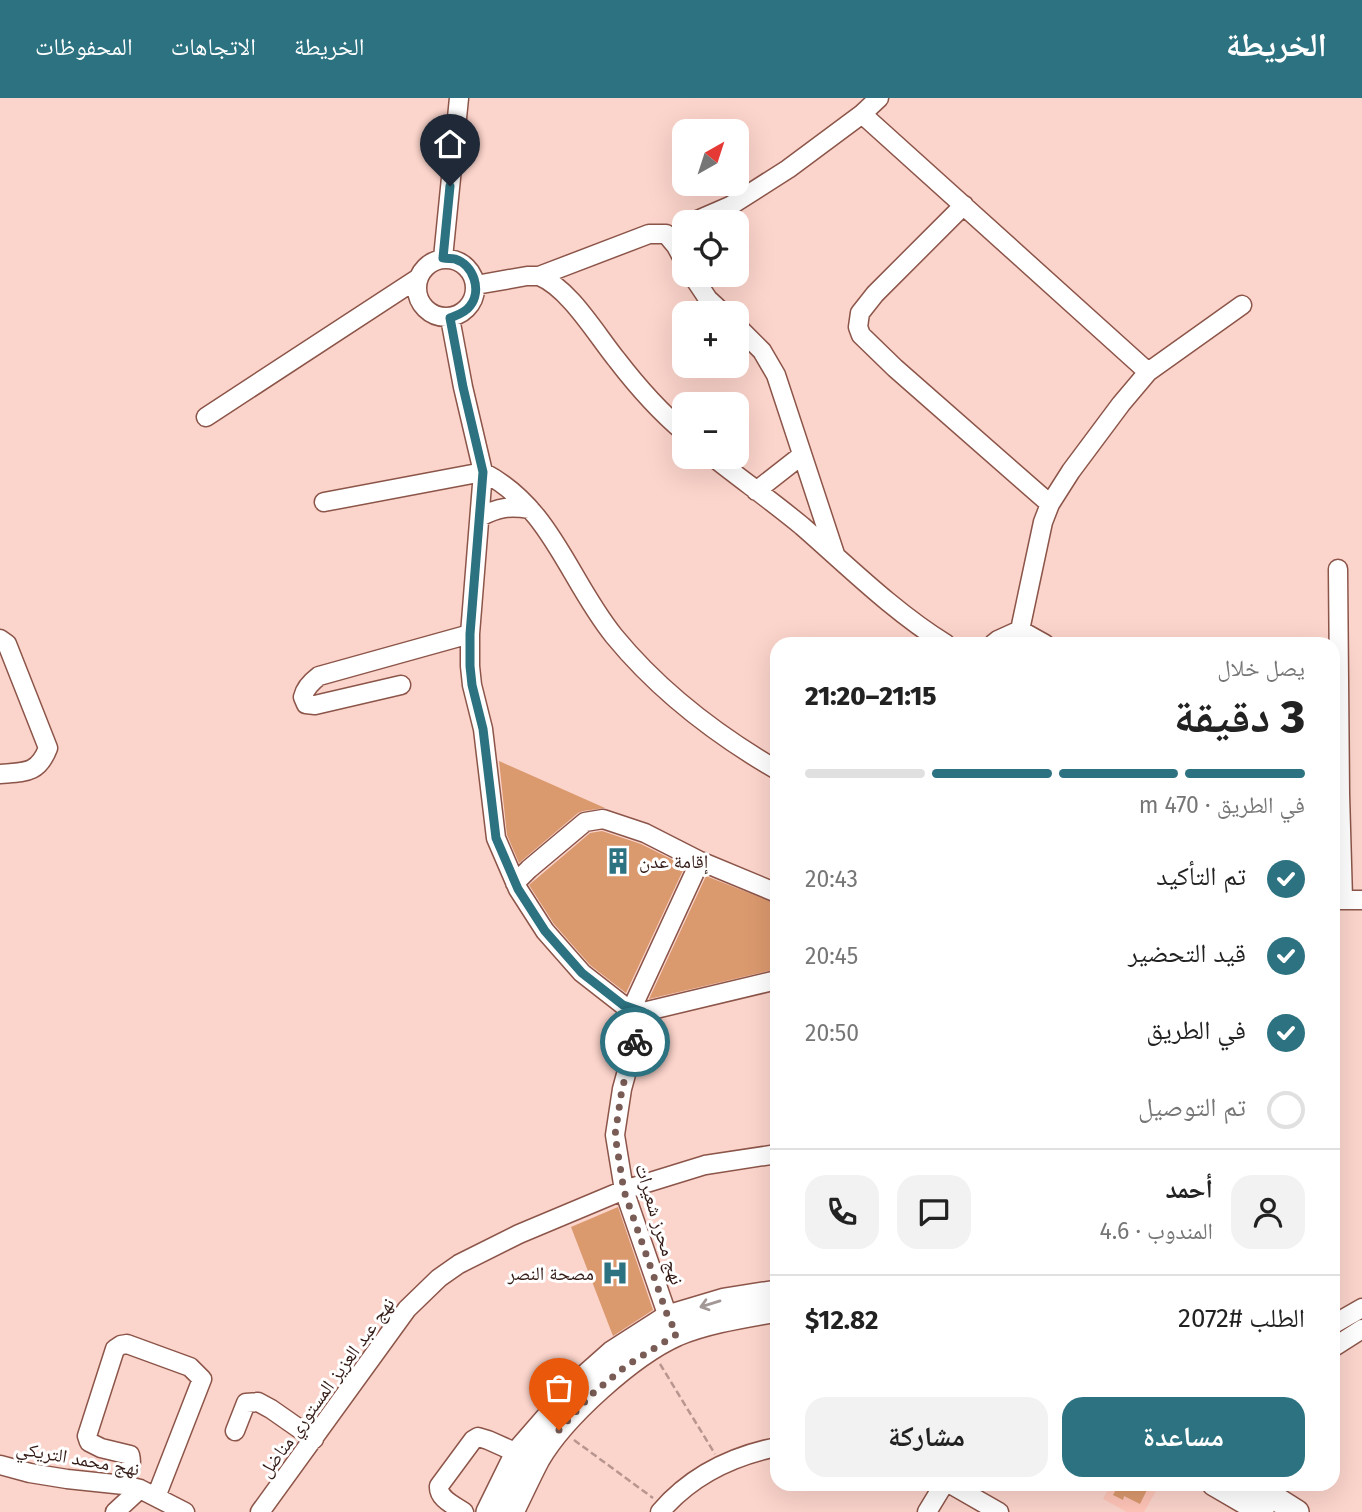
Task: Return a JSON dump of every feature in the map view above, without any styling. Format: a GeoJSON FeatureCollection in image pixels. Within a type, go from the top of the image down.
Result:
{"type":"FeatureCollection","features":[{"type":"Feature","properties":{"kind":"main road"},"geometry":{"type":"LineString","coordinates":[[488,1512],[517,1454],[577,1384],[612,1353],[673,1326],[726,1319],[770,1306]]}},
{"type":"Feature","properties":{"kind":"main road"},"geometry":{"type":"LineString","coordinates":[[512,1512],[539,1457],[559,1430],[591,1395],[651,1349],[673,1326]]}},
{"type":"Feature","properties":{"kind":"main road"},"geometry":{"type":"LineString","coordinates":[[1236,1491],[1262,1512]]}},
{"type":"Feature","properties":{"kind":"main road"},"geometry":{"type":"LineString","coordinates":[[1242,1491],[1296,1511]]}},
{"type":"Feature","properties":{"kind":"main road"},"geometry":{"type":"LineString","coordinates":[[1284,1491],[1296,1511]]}},
{"type":"Feature","properties":{"kind":"street"},"geometry":{"type":"LineString","coordinates":[[443,258],[459,98]]}},
{"type":"Feature","properties":{"kind":"street"},"geometry":{"type":"LineString","coordinates":[[721,210],[788,169],[862,114],[879,98]]}},
{"type":"Feature","properties":{"kind":"street"},"geometry":{"type":"LineString","coordinates":[[862,114],[1148,372]]}},
{"type":"Feature","properties":{"kind":"street"},"geometry":{"type":"LineString","coordinates":[[964,205],[875,295],[860,313],[858,327],[862,335],[895,368],[1050,504]]}},
{"type":"Feature","properties":{"kind":"street"},"geometry":{"type":"LineString","coordinates":[[476,285],[539,276],[649,234],[672,231]]}},
{"type":"Feature","properties":{"kind":"street"},"geometry":{"type":"LineString","coordinates":[[666,234],[672,241]]}},
{"type":"Feature","properties":{"kind":"street"},"geometry":{"type":"LineString","coordinates":[[443,258],[455,259],[465,265],[476,285],[470,307],[450,318],[438,317],[428,311],[420,303],[416,291],[423,269],[443,258]]}},
{"type":"Feature","properties":{"kind":"street"},"geometry":{"type":"LineString","coordinates":[[539,276],[564,293],[644,392],[672,422]]}},
{"type":"Feature","properties":{"kind":"street"},"geometry":{"type":"LineString","coordinates":[[206,417],[418,279]]}},
{"type":"Feature","properties":{"kind":"street"},"geometry":{"type":"LineString","coordinates":[[1020,630],[1043,522],[1050,504],[1071,471],[1148,372],[1242,305]]}},
{"type":"Feature","properties":{"kind":"street"},"geometry":{"type":"LineString","coordinates":[[450,318],[483,472],[470,634],[472,685],[483,729],[496,838],[515,883],[545,931],[582,973],[623,1005],[637,1010],[770,982]]}},
{"type":"Feature","properties":{"kind":"street"},"geometry":{"type":"LineString","coordinates":[[749,338],[762,351],[776,375],[835,556]]}},
{"type":"Feature","properties":{"kind":"street"},"geometry":{"type":"LineString","coordinates":[[756,491],[802,455]]}},
{"type":"Feature","properties":{"kind":"street"},"geometry":{"type":"LineString","coordinates":[[728,469],[800,524],[886,601],[935,637]]}},
{"type":"Feature","properties":{"kind":"street"},"geometry":{"type":"LineString","coordinates":[[324,502],[483,472],[501,482],[547,528],[580,586],[612,634],[649,677],[698,718],[770,766]]}},
{"type":"Feature","properties":{"kind":"street"},"geometry":{"type":"LineString","coordinates":[[480,517],[509,506],[530,509]]}},
{"type":"Feature","properties":{"kind":"street"},"geometry":{"type":"LineString","coordinates":[[1338,569],[1338,637]]}},
{"type":"Feature","properties":{"kind":"street"},"geometry":{"type":"LineString","coordinates":[[1003,637],[1020,630]]}},
{"type":"Feature","properties":{"kind":"street"},"geometry":{"type":"LineString","coordinates":[[1020,630],[1032,637]]}},
{"type":"Feature","properties":{"kind":"street"},"geometry":{"type":"LineString","coordinates":[[401,685],[315,705],[306,704],[303,697],[304,692],[319,676],[470,634]]}},
{"type":"Feature","properties":{"kind":"street"},"geometry":{"type":"LineString","coordinates":[[0,639],[7,643],[48,748],[43,761],[26,772],[0,774]]}},
{"type":"Feature","properties":{"kind":"street"},"geometry":{"type":"LineString","coordinates":[[515,883],[584,822],[603,819],[645,833],[700,861],[770,890]]}},
{"type":"Feature","properties":{"kind":"street","name":"نهج محرز شعيرات"},"geometry":{"type":"LineString","coordinates":[[673,1326],[624,1191],[615,1135],[637,1010],[700,861]]}},
{"type":"Feature","properties":{"kind":"street"},"geometry":{"type":"LineString","coordinates":[[1340,900],[1362,900]]}},
{"type":"Feature","properties":{"kind":"street","name":"نهج عبد العزيز المستوري مناضل"},"geometry":{"type":"LineString","coordinates":[[260,1512],[407,1309],[439,1278],[459,1264],[519,1234],[624,1191],[705,1165],[770,1155]]}},
{"type":"Feature","properties":{"kind":"street"},"geometry":{"type":"LineString","coordinates":[[1340,1317],[1361,1311]]}},
{"type":"Feature","properties":{"kind":"street"},"geometry":{"type":"LineString","coordinates":[[1340,1321],[1356,1332],[1340,1343]]}},
{"type":"Feature","properties":{"kind":"street"},"geometry":{"type":"LineString","coordinates":[[115,1512],[132,1487],[130,1455],[101,1448],[89,1442],[86,1436],[115,1349],[121,1345],[127,1344],[190,1367],[202,1379],[156,1497]]}},
{"type":"Feature","properties":{"kind":"street"},"geometry":{"type":"LineString","coordinates":[[235,1432],[246,1403],[258,1402],[314,1439]]}},
{"type":"Feature","properties":{"kind":"street"},"geometry":{"type":"LineString","coordinates":[[464,1512],[443,1497],[439,1486],[473,1440],[478,1437],[488,1440],[517,1454]]}},
{"type":"Feature","properties":{"kind":"street"},"geometry":{"type":"LineString","coordinates":[[662,1509],[693,1482],[722,1465],[770,1449]]}},
{"type":"Feature","properties":{"kind":"street","name":"نهج محمد التريكي"},"geometry":{"type":"LineString","coordinates":[[0,1465],[30,1473],[132,1487],[186,1512]]}},
{"type":"Feature","properties":{"kind":"street"},"geometry":{"type":"LineString","coordinates":[[927,1512],[940,1491]]}},
{"type":"Feature","properties":{"kind":"street"},"geometry":{"type":"LineString","coordinates":[[962,1491],[999,1512]]}},
{"type":"Feature","properties":{"kind":"path"},"geometry":{"type":"LineString","coordinates":[[651,1349],[722,1465]]}},
{"type":"Feature","properties":{"kind":"path"},"geometry":{"type":"LineString","coordinates":[[559,1430],[662,1509]]}},
{"type":"Feature","properties":{"kind":"shaded area"},"geometry":{"type":"Polygon","coordinates":[[[1107,1491],[1156,1491],[1144,1512],[1127,1512],[1103,1499],[1107,1491]]]}},
{"type":"Feature","properties":{"kind":"building"},"geometry":{"type":"Polygon","coordinates":[[[499,761],[605,808],[578,813],[519,863],[507,835],[499,761]]]}},
{"type":"Feature","properties":{"kind":"building"},"geometry":{"type":"Polygon","coordinates":[[[602,831],[641,844],[685,866],[626,993],[590,965],[554,924],[529,885],[590,833],[602,831]]]}},
{"type":"Feature","properties":{"kind":"building"},"geometry":{"type":"Polygon","coordinates":[[[706,876],[770,901],[770,971],[649,999],[706,876]]]}},
{"type":"Feature","properties":{"kind":"building","name":"مصحة النصر"},"geometry":{"type":"Polygon","coordinates":[[[618,1207],[653,1310],[613,1336],[571,1227],[618,1207]]]}},
{"type":"Feature","properties":{"kind":"building"},"geometry":{"type":"Polygon","coordinates":[[[1115,1491],[1146,1491],[1140,1504],[1124,1496],[1123,1500],[1113,1495],[1115,1491]]]}},
{"type":"Feature","properties":{"kind":"way so far"},"geometry":{"type":"LineString","coordinates":[[559,1430],[591,1395],[626,1366],[677,1334],[668,1317],[624,1191],[615,1135],[622,1089],[635,1042]]}},
{"type":"Feature","properties":{"kind":"place","name":"إقامة عدن"},"geometry":{"type":"Point","coordinates":[618,861]}},
{"type":"Feature","properties":{"kind":"place","name":"مصحة النصر"},"geometry":{"type":"Point","coordinates":[615,1273]}},
{"type":"Feature","properties":{"kind":"route"},"geometry":{"type":"LineString","coordinates":[[450,186],[443,258],[455,259],[465,265],[476,285],[470,307],[450,318],[483,472],[470,634],[470,666],[483,729],[496,838],[518,889],[545,931],[582,973],[623,1005],[643,1012],[635,1042]]}}]}
